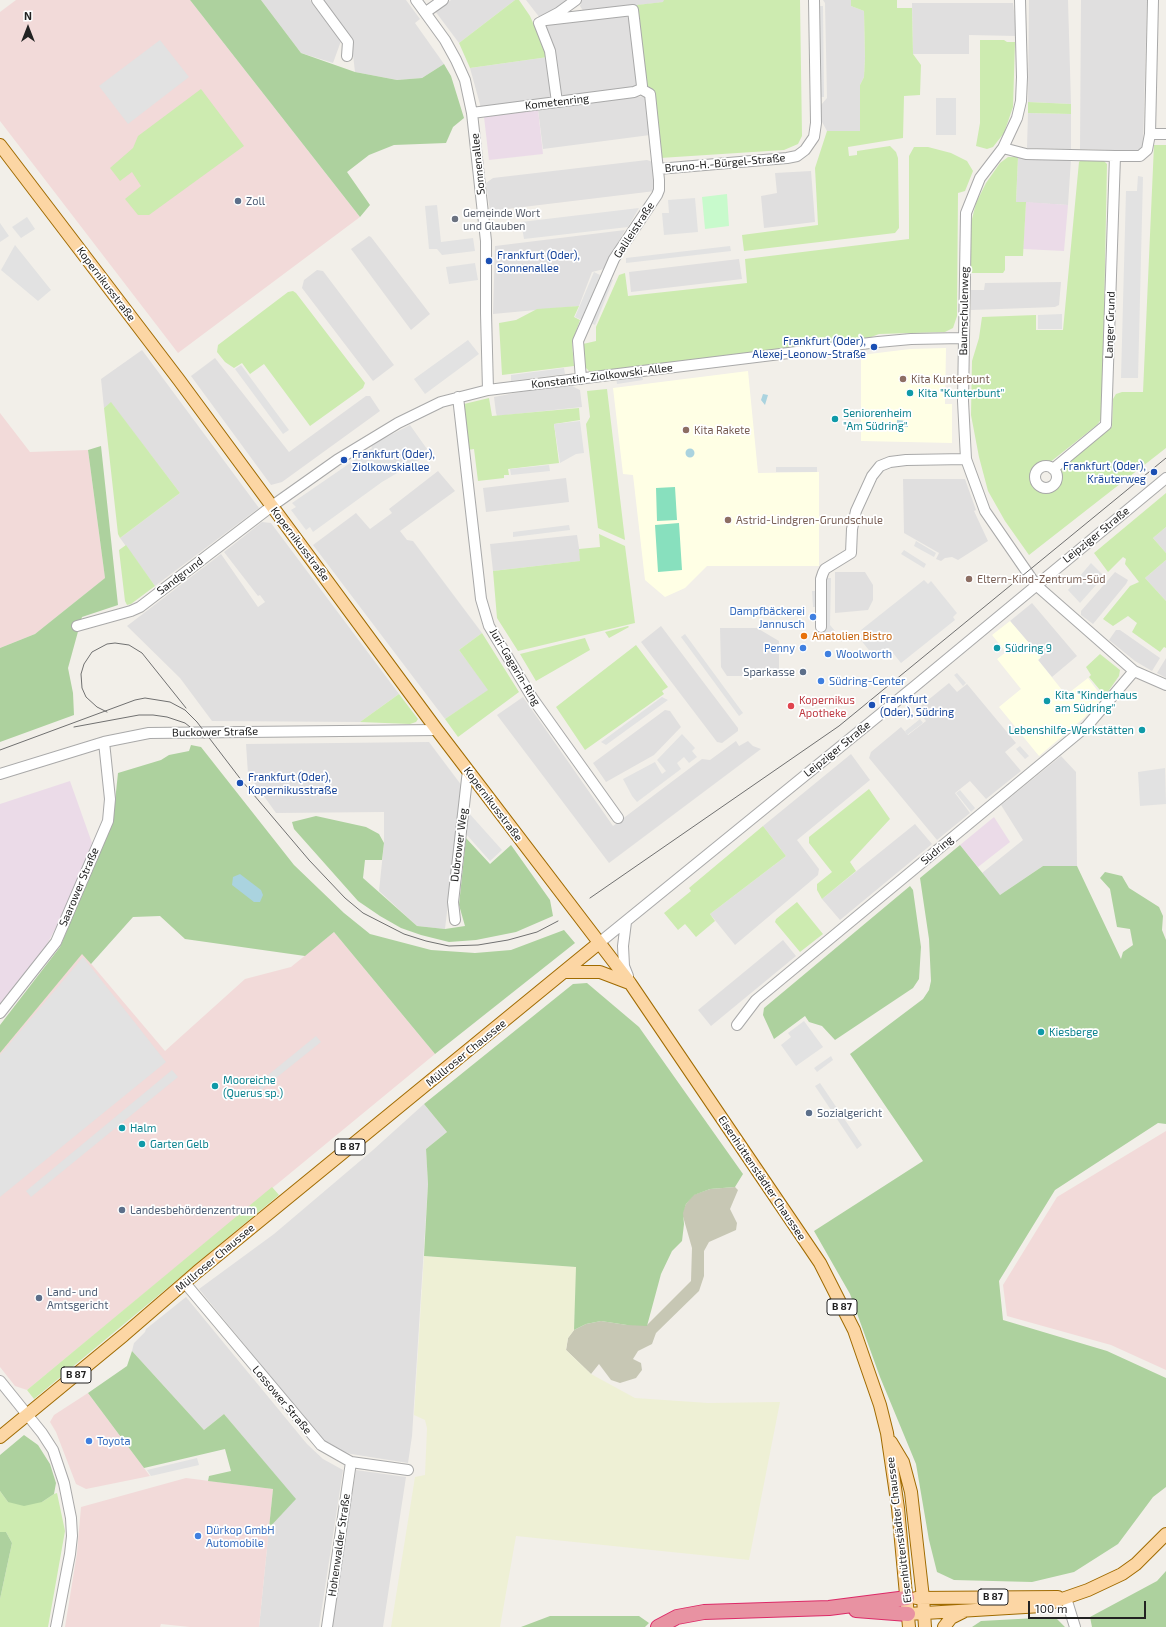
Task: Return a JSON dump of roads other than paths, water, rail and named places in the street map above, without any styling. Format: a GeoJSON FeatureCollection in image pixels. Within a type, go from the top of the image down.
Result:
{"type":"FeatureCollection","features":[{"type":"Feature","properties":{"kind":"highway"},"geometry":{"type":"LineString","coordinates":[[658,1627],[677,1617],[704,1612],[829,1608],[907,1598]]}},
{"type":"Feature","properties":{"kind":"highway"},"geometry":{"type":"LineString","coordinates":[[829,1608],[909,1620]]}},
{"type":"Feature","properties":{"kind":"highway"},"geometry":{"type":"LineString","coordinates":[[679,1627],[690,1621],[725,1612]]}},
{"type":"Feature","properties":{"kind":"main road","name":"Kopernikusstraße"},"geometry":{"type":"LineString","coordinates":[[0,145],[179,380],[437,730],[599,943]]}},
{"type":"Feature","properties":{"kind":"main road","name":"Müllroser Chaussee"},"geometry":{"type":"LineString","coordinates":[[0,1437],[184,1283],[566,972],[599,943]]}},
{"type":"Feature","properties":{"kind":"main road","name":"Eisenhüttenstädter Chaussee"},"geometry":{"type":"LineString","coordinates":[[599,943],[630,983],[820,1264],[854,1330],[880,1406],[887,1434],[898,1508],[909,1620]]}},
{"type":"Feature","properties":{"kind":"main road"},"geometry":{"type":"LineString","coordinates":[[566,972],[600,972],[630,983]]}},
{"type":"Feature","properties":{"kind":"main road","name":"Eisenhüttenstädter Chaussee"},"geometry":{"type":"LineString","coordinates":[[887,1434],[903,1462],[911,1492],[925,1627]]}},
{"type":"Feature","properties":{"kind":"main road","name":"B 87"},"geometry":{"type":"LineString","coordinates":[[909,1620],[924,1613],[1042,1606],[1066,1598],[1122,1574],[1136,1564],[1166,1534]]}},
{"type":"Feature","properties":{"kind":"main road","name":"B 87"},"geometry":{"type":"LineString","coordinates":[[907,1598],[1066,1598]]}},
{"type":"Feature","properties":{"kind":"main road"},"geometry":{"type":"LineString","coordinates":[[944,1627],[951,1618],[959,1613],[973,1609]]}},
{"type":"Feature","properties":{"kind":"street"},"geometry":{"type":"LineString","coordinates":[[317,0],[348,42],[347,56]]}},
{"type":"Feature","properties":{"kind":"street","name":"Sonnenallee"},"geometry":{"type":"LineString","coordinates":[[416,0],[445,40],[456,60],[465,80],[472,113],[486,241],[488,390]]}},
{"type":"Feature","properties":{"kind":"street"},"geometry":{"type":"LineString","coordinates":[[426,12],[443,0]]}},
{"type":"Feature","properties":{"kind":"street","name":"Bruno-H.-Bürgel-Straße"},"geometry":{"type":"LineString","coordinates":[[658,169],[787,158],[797,156],[805,150],[814,137],[816,123],[814,0]]}},
{"type":"Feature","properties":{"kind":"street","name":"Baumschulenweg"},"geometry":{"type":"LineString","coordinates":[[1020,0],[1022,29],[1021,101],[1013,128],[1003,148],[980,178],[966,213],[963,401],[966,459],[985,511],[1036,585]]}},
{"type":"Feature","properties":{"kind":"street"},"geometry":{"type":"LineString","coordinates":[[1003,148],[1026,154],[1115,156],[1140,156],[1147,150],[1150,134],[1153,0]]}},
{"type":"Feature","properties":{"kind":"street"},"geometry":{"type":"LineString","coordinates":[[557,102],[550,51],[539,23],[576,1],[581,16]]}},
{"type":"Feature","properties":{"kind":"street"},"geometry":{"type":"LineString","coordinates":[[546,20],[633,10],[642,86],[641,89]]}},
{"type":"Feature","properties":{"kind":"street","name":"Galileistraße"},"geometry":{"type":"LineString","coordinates":[[581,379],[578,341],[614,259],[657,195],[659,180],[650,94],[641,89]]}},
{"type":"Feature","properties":{"kind":"street","name":"Kometenring"},"geometry":{"type":"LineString","coordinates":[[472,113],[634,92],[641,89]]}},
{"type":"Feature","properties":{"kind":"street"},"geometry":{"type":"LineString","coordinates":[[1150,134],[1166,134]]}},
{"type":"Feature","properties":{"kind":"street","name":"Langer Grund"},"geometry":{"type":"LineString","coordinates":[[1053,469],[1106,425],[1115,156]]}},
{"type":"Feature","properties":{"kind":"street","name":"Konstantin-Ziolkowski-Allee"},"geometry":{"type":"LineString","coordinates":[[272,506],[337,460],[398,423],[441,402],[458,397],[488,390],[878,342],[911,339],[963,338]]}},
{"type":"Feature","properties":{"kind":"street","name":"Juri-Gagarin-Ring"},"geometry":{"type":"LineString","coordinates":[[458,397],[481,599],[489,626],[533,699],[618,818]]}},
{"type":"Feature","properties":{"kind":"street"},"geometry":{"type":"LineString","coordinates":[[821,627],[821,579],[823,573],[825,569],[851,553],[852,529],[856,511],[872,476],[880,466],[890,462],[906,460],[966,459]]}},
{"type":"Feature","properties":{"kind":"street","name":"Leipziger Straße"},"geometry":{"type":"LineString","coordinates":[[599,943],[915,686],[1166,478]]}},
{"type":"Feature","properties":{"kind":"street","name":"Sandgrund"},"geometry":{"type":"LineString","coordinates":[[77,626],[131,611],[140,607],[272,506]]}},
{"type":"Feature","properties":{"kind":"street"},"geometry":{"type":"LineString","coordinates":[[1036,585],[1134,671],[1166,685]]}},
{"type":"Feature","properties":{"kind":"street","name":"Südring"},"geometry":{"type":"LineString","coordinates":[[737,1025],[756,1000],[1087,726],[1134,671]]}},
{"type":"Feature","properties":{"kind":"street","name":"Buckower Straße"},"geometry":{"type":"LineString","coordinates":[[0,774],[104,742],[149,733],[437,730]]}},
{"type":"Feature","properties":{"kind":"street","name":"Saarower Straße"},"geometry":{"type":"LineString","coordinates":[[0,1013],[56,942],[108,821],[110,799],[104,742]]}},
{"type":"Feature","properties":{"kind":"street","name":"Dubrower Weg"},"geometry":{"type":"LineString","coordinates":[[455,920],[453,902],[468,770]]}},
{"type":"Feature","properties":{"kind":"street"},"geometry":{"type":"LineString","coordinates":[[626,922],[623,937],[624,966],[630,983]]}},
{"type":"Feature","properties":{"kind":"street","name":"Lossower Straße"},"geometry":{"type":"LineString","coordinates":[[184,1283],[316,1440],[328,1450],[351,1462],[408,1470]]}},
{"type":"Feature","properties":{"kind":"street"},"geometry":{"type":"LineString","coordinates":[[0,1381],[28,1415],[53,1450],[64,1484],[71,1518],[70,1554],[56,1627]]}},
{"type":"Feature","properties":{"kind":"street","name":"Hohenwalder Straße"},"geometry":{"type":"LineString","coordinates":[[327,1627],[351,1462]]}},
{"type":"Feature","properties":{"kind":"street"},"geometry":{"type":"LineString","coordinates":[[1066,1598],[1075,1627]]}},
{"type":"Feature","properties":{"kind":"water"},"geometry":{"type":"Polygon","coordinates":[[[763,394],[768,395],[765,405],[761,400],[763,394]]]}},
{"type":"Feature","properties":{"kind":"water"},"geometry":{"type":"Polygon","coordinates":[[[897,420],[908,421],[908,427],[897,427],[897,420]]]}},
{"type":"Feature","properties":{"kind":"water"},"geometry":{"type":"Polygon","coordinates":[[[690,448],[695,453],[690,458],[685,453],[690,448]]]}},
{"type":"Feature","properties":{"kind":"water"},"geometry":{"type":"Polygon","coordinates":[[[240,874],[261,890],[263,895],[260,902],[254,902],[232,885],[233,877],[240,874]]]}},
{"type":"Feature","properties":{"kind":"tram line"},"geometry":{"type":"LineString","coordinates":[[590,898],[839,726],[1166,458]]}},
{"type":"Feature","properties":{"kind":"tram line"},"geometry":{"type":"LineString","coordinates":[[107,712],[97,707],[86,697],[82,688],[81,674],[84,664],[92,652],[107,644],[115,643],[129,645],[142,653],[186,708]]}},
{"type":"Feature","properties":{"kind":"tram line"},"geometry":{"type":"LineString","coordinates":[[0,750],[135,700],[145,698],[170,702],[185,710],[197,722],[242,781],[309,860],[345,898],[363,913],[404,934],[449,946],[478,945],[508,940],[537,932],[558,921]]}},
{"type":"Feature","properties":{"kind":"tram line"},"geometry":{"type":"LineString","coordinates":[[74,727],[139,715],[153,715],[167,717],[185,723],[204,738]]}},
{"type":"Feature","properties":{"kind":"place","name":"Zoll"},"geometry":{"type":"Point","coordinates":[238,201]}},
{"type":"Feature","properties":{"kind":"place","name":"Gemeinde Wort und Glauben"},"geometry":{"type":"Point","coordinates":[455,219]}},
{"type":"Feature","properties":{"kind":"place","name":"Frankfurt (Oder), Sonnenallee"},"geometry":{"type":"Point","coordinates":[489,261]}},
{"type":"Feature","properties":{"kind":"place","name":"Frankfurt (Oder), Alexej-Leonow-Straße"},"geometry":{"type":"Point","coordinates":[874,347]}},
{"type":"Feature","properties":{"kind":"place","name":"Kita Kunterbunt"},"geometry":{"type":"Point","coordinates":[903,379]}},
{"type":"Feature","properties":{"kind":"place","name":"Kita \"Kunterbunt\""},"geometry":{"type":"Point","coordinates":[910,393]}},
{"type":"Feature","properties":{"kind":"place","name":"Seniorenheim \"Am Südring\""},"geometry":{"type":"Point","coordinates":[835,419]}},
{"type":"Feature","properties":{"kind":"place","name":"Kita Rakete"},"geometry":{"type":"Point","coordinates":[686,430]}},
{"type":"Feature","properties":{"kind":"place","name":"Frankfurt (Oder), Ziolkowskiallee"},"geometry":{"type":"Point","coordinates":[344,460]}},
{"type":"Feature","properties":{"kind":"place","name":"Frankfurt (Oder), Kräuterweg"},"geometry":{"type":"Point","coordinates":[1154,472]}},
{"type":"Feature","properties":{"kind":"place","name":"Astrid-Lindgren-Grundschule"},"geometry":{"type":"Point","coordinates":[728,520]}},
{"type":"Feature","properties":{"kind":"place","name":"Eltern-Kind-Zentrum-Süd"},"geometry":{"type":"Point","coordinates":[969,579]}},
{"type":"Feature","properties":{"kind":"place","name":"Dampfbäckerei Jannusch"},"geometry":{"type":"Point","coordinates":[813,617]}},
{"type":"Feature","properties":{"kind":"place","name":"Anatolien Bistro"},"geometry":{"type":"Point","coordinates":[804,636]}},
{"type":"Feature","properties":{"kind":"place","name":"Penny"},"geometry":{"type":"Point","coordinates":[803,648]}},
{"type":"Feature","properties":{"kind":"place","name":"Südring 9"},"geometry":{"type":"Point","coordinates":[997,648]}},
{"type":"Feature","properties":{"kind":"place","name":"Woolworth"},"geometry":{"type":"Point","coordinates":[828,654]}},
{"type":"Feature","properties":{"kind":"place","name":"Sparkasse"},"geometry":{"type":"Point","coordinates":[803,672]}},
{"type":"Feature","properties":{"kind":"place","name":"Südring-Center"},"geometry":{"type":"Point","coordinates":[821,681]}},
{"type":"Feature","properties":{"kind":"place","name":"Kita \"Kinderhaus am Südring\""},"geometry":{"type":"Point","coordinates":[1047,701]}},
{"type":"Feature","properties":{"kind":"place","name":"Frankfurt (Oder), Südring"},"geometry":{"type":"Point","coordinates":[872,705]}},
{"type":"Feature","properties":{"kind":"place","name":"Kopernikus Apotheke"},"geometry":{"type":"Point","coordinates":[791,706]}},
{"type":"Feature","properties":{"kind":"place","name":"Lebenshilfe-Werkstätten"},"geometry":{"type":"Point","coordinates":[1142,730]}},
{"type":"Feature","properties":{"kind":"place","name":"Frankfurt (Oder), Kopernikusstraße"},"geometry":{"type":"Point","coordinates":[240,783]}},
{"type":"Feature","properties":{"kind":"place","name":"Kiesberge"},"geometry":{"type":"Point","coordinates":[1041,1032]}},
{"type":"Feature","properties":{"kind":"place","name":"Mooreiche (Querus sp.)"},"geometry":{"type":"Point","coordinates":[215,1086]}},
{"type":"Feature","properties":{"kind":"place","name":"Sozialgericht"},"geometry":{"type":"Point","coordinates":[809,1113]}},
{"type":"Feature","properties":{"kind":"place","name":"Halm"},"geometry":{"type":"Point","coordinates":[122,1128]}},
{"type":"Feature","properties":{"kind":"place","name":"Garten Gelb"},"geometry":{"type":"Point","coordinates":[142,1144]}},
{"type":"Feature","properties":{"kind":"place","name":"Landesbehördenzentrum"},"geometry":{"type":"Point","coordinates":[122,1210]}},
{"type":"Feature","properties":{"kind":"place","name":"Land- und Amtsgericht"},"geometry":{"type":"Point","coordinates":[39,1298]}},
{"type":"Feature","properties":{"kind":"place","name":"Toyota"},"geometry":{"type":"Point","coordinates":[89,1441]}},
{"type":"Feature","properties":{"kind":"place","name":"Dürkop GmbH Automobile"},"geometry":{"type":"Point","coordinates":[198,1536]}}]}
